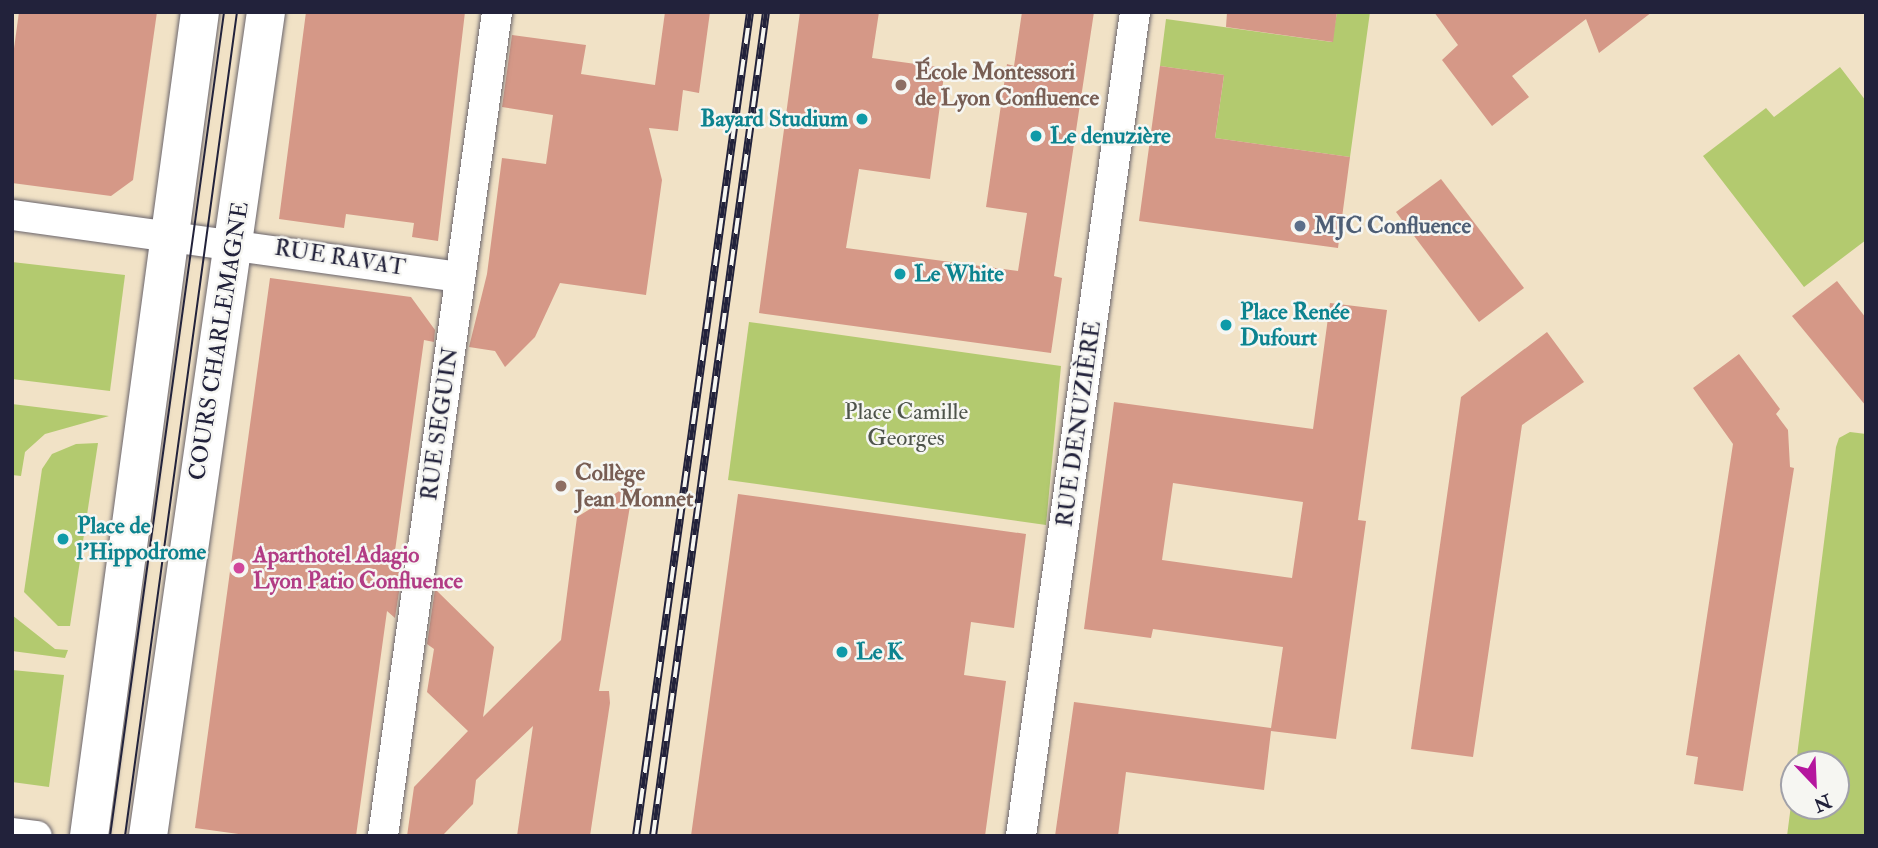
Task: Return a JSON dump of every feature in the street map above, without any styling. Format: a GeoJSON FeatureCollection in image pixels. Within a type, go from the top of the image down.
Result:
{"type":"FeatureCollection","features":[{"type":"Feature","properties":{"kind":"street"},"geometry":{"type":"LineString","coordinates":[[89,836],[200,12]]}},
{"type":"Feature","properties":{"kind":"street","name":"COURS CHARLEMAGNE"},"geometry":{"type":"LineString","coordinates":[[148,836],[266,12]]}},
{"type":"Feature","properties":{"kind":"street","name":"RUE SEGUIN"},"geometry":{"type":"LineString","coordinates":[[383,836],[497,12]]}},
{"type":"Feature","properties":{"kind":"street","name":"RUE DENUZIÈRE"},"geometry":{"type":"LineString","coordinates":[[1021,836],[1135,12]]}},
{"type":"Feature","properties":{"kind":"street","name":"RUE RAVAT"},"geometry":{"type":"LineString","coordinates":[[12,215],[460,276]]}},
{"type":"Feature","properties":{"kind":"street"},"geometry":{"type":"LineString","coordinates":[[12,833],[37,836]]}},
{"type":"Feature","properties":{"kind":"green space"},"geometry":{"type":"Polygon","coordinates":[[[1337,12],[1370,12],[1350,157],[1215,138],[1224,75],[1160,66],[1166,19],[1332,42],[1337,12]]]}},
{"type":"Feature","properties":{"kind":"green space"},"geometry":{"type":"Polygon","coordinates":[[[1840,67],[1866,101],[1866,240],[1804,287],[1703,156],[1766,108],[1774,117],[1840,67]]]}},
{"type":"Feature","properties":{"kind":"green space"},"geometry":{"type":"Polygon","coordinates":[[[12,262],[125,275],[110,391],[12,379],[12,262]]]}},
{"type":"Feature","properties":{"kind":"green space","name":"Place Camille Georges"},"geometry":{"type":"Polygon","coordinates":[[[749,322],[1061,366],[1046,525],[728,480],[749,322]]]}},
{"type":"Feature","properties":{"kind":"green space"},"geometry":{"type":"Polygon","coordinates":[[[12,404],[109,416],[45,434],[25,452],[21,476],[12,475],[12,404]]]}},
{"type":"Feature","properties":{"kind":"green space"},"geometry":{"type":"Polygon","coordinates":[[[1850,432],[1866,434],[1866,836],[1787,836],[1789,820],[1850,820],[1850,750],[1798,750],[1839,438],[1850,432]]]}},
{"type":"Feature","properties":{"kind":"green space"},"geometry":{"type":"Polygon","coordinates":[[[98,443],[70,626],[58,626],[24,592],[42,469],[52,454],[76,444],[98,443]]]}},
{"type":"Feature","properties":{"kind":"green space"},"geometry":{"type":"Polygon","coordinates":[[[12,615],[55,649],[68,650],[65,658],[12,651],[12,615]]]}},
{"type":"Feature","properties":{"kind":"green space"},"geometry":{"type":"Polygon","coordinates":[[[12,670],[64,675],[49,787],[12,782],[12,670]]]}},
{"type":"Feature","properties":{"kind":"building"},"geometry":{"type":"Polygon","coordinates":[[[19,12],[157,12],[133,180],[111,196],[12,183],[12,63],[19,12]]]}},
{"type":"Feature","properties":{"kind":"building"},"geometry":{"type":"Polygon","coordinates":[[[306,12],[465,12],[438,241],[412,237],[414,223],[346,214],[344,228],[279,219],[306,12]]]}},
{"type":"Feature","properties":{"kind":"building"},"geometry":{"type":"Polygon","coordinates":[[[665,12],[710,12],[699,93],[683,90],[678,131],[649,128],[662,180],[646,295],[560,283],[535,337],[505,367],[495,351],[469,347],[487,274],[502,158],[546,164],[553,115],[502,107],[512,35],[586,45],[581,74],[655,85],[665,12]]]}},
{"type":"Feature","properties":{"kind":"building"},"geometry":{"type":"Polygon","coordinates":[[[800,12],[879,12],[872,58],[945,68],[930,179],[859,169],[846,248],[1018,271],[1027,213],[986,207],[1007,64],[1014,66],[1022,12],[1094,12],[1054,276],[1062,278],[1051,353],[759,313],[800,12]]]}},
{"type":"Feature","properties":{"kind":"building"},"geometry":{"type":"Polygon","coordinates":[[[1227,12],[1337,12],[1333,42],[1226,27],[1227,12]]]}},
{"type":"Feature","properties":{"kind":"building"},"geometry":{"type":"Polygon","coordinates":[[[1434,12],[1652,12],[1599,53],[1586,19],[1512,76],[1529,97],[1492,126],[1442,60],[1458,45],[1434,12]]]}},
{"type":"Feature","properties":{"kind":"building"},"geometry":{"type":"Polygon","coordinates":[[[1160,66],[1224,75],[1215,138],[1350,157],[1338,248],[1139,221],[1160,66]]]}},
{"type":"Feature","properties":{"kind":"building"},"geometry":{"type":"Polygon","coordinates":[[[1441,179],[1524,288],[1479,322],[1396,212],[1441,179]]]}},
{"type":"Feature","properties":{"kind":"building"},"geometry":{"type":"Polygon","coordinates":[[[270,278],[411,297],[435,330],[434,342],[424,340],[395,551],[404,559],[395,618],[387,611],[356,836],[253,836],[195,828],[270,278]]]}},
{"type":"Feature","properties":{"kind":"building"},"geometry":{"type":"Polygon","coordinates":[[[1837,281],[1866,318],[1866,406],[1792,316],[1837,281]]]}},
{"type":"Feature","properties":{"kind":"building"},"geometry":{"type":"Polygon","coordinates":[[[1330,303],[1387,310],[1358,520],[1366,521],[1336,739],[1271,731],[1264,790],[1126,772],[1118,836],[1055,836],[1074,702],[1271,728],[1283,647],[1153,629],[1151,638],[1084,629],[1114,402],[1313,429],[1330,303]],[[1173,483],[1162,560],[1292,578],[1303,502],[1173,483]]]}},
{"type":"Feature","properties":{"kind":"building"},"geometry":{"type":"Polygon","coordinates":[[[1547,332],[1584,382],[1522,425],[1473,757],[1411,749],[1461,397],[1547,332]]]}},
{"type":"Feature","properties":{"kind":"building"},"geometry":{"type":"Polygon","coordinates":[[[1739,354],[1780,409],[1776,414],[1788,430],[1790,467],[1794,468],[1743,791],[1694,784],[1698,757],[1686,755],[1733,444],[1693,388],[1739,354]]]}},
{"type":"Feature","properties":{"kind":"building","name":"Collège Jean Monnet"},"geometry":{"type":"Polygon","coordinates":[[[634,482],[599,691],[609,691],[610,703],[590,836],[517,836],[533,726],[476,780],[473,804],[442,836],[407,836],[414,787],[468,731],[427,692],[434,649],[427,644],[435,589],[494,647],[483,717],[561,640],[577,517],[634,482]]]}},
{"type":"Feature","properties":{"kind":"building","name":"Le K"},"geometry":{"type":"Polygon","coordinates":[[[738,494],[1026,534],[1014,628],[971,622],[964,675],[1006,681],[985,836],[691,836],[738,494]]]}},
{"type":"Feature","properties":{"kind":"tram line"},"geometry":{"type":"LineString","coordinates":[[110,836],[224,12]]}},
{"type":"Feature","properties":{"kind":"tram line"},"geometry":{"type":"LineString","coordinates":[[125,836],[237,12]]}},
{"type":"Feature","properties":{"kind":"railway"},"geometry":{"type":"LineString","coordinates":[[636,836],[750,12]]}},
{"type":"Feature","properties":{"kind":"railway"},"geometry":{"type":"LineString","coordinates":[[653,836],[766,12]]}},
{"type":"Feature","properties":{"kind":"place","name":"École Montessori de Lyon Confluence"},"geometry":{"type":"Point","coordinates":[901,85]}},
{"type":"Feature","properties":{"kind":"place","name":"Bayard Studium"},"geometry":{"type":"Point","coordinates":[862,119]}},
{"type":"Feature","properties":{"kind":"place","name":"Le denuzière"},"geometry":{"type":"Point","coordinates":[1036,136]}},
{"type":"Feature","properties":{"kind":"place","name":"MJC Confluence"},"geometry":{"type":"Point","coordinates":[1300,226]}},
{"type":"Feature","properties":{"kind":"place","name":"Le White"},"geometry":{"type":"Point","coordinates":[900,274]}},
{"type":"Feature","properties":{"kind":"place","name":"Place Renée Dufourt"},"geometry":{"type":"Point","coordinates":[1226,325]}},
{"type":"Feature","properties":{"kind":"place","name":"Collège Jean Monnet"},"geometry":{"type":"Point","coordinates":[561,486]}},
{"type":"Feature","properties":{"kind":"place","name":"Place de l'Hippodrome"},"geometry":{"type":"Point","coordinates":[63,539]}},
{"type":"Feature","properties":{"kind":"place","name":"Aparthotel Adagio Lyon Patio Confluence"},"geometry":{"type":"Point","coordinates":[239,568]}},
{"type":"Feature","properties":{"kind":"place","name":"Le K"},"geometry":{"type":"Point","coordinates":[842,652]}}]}
